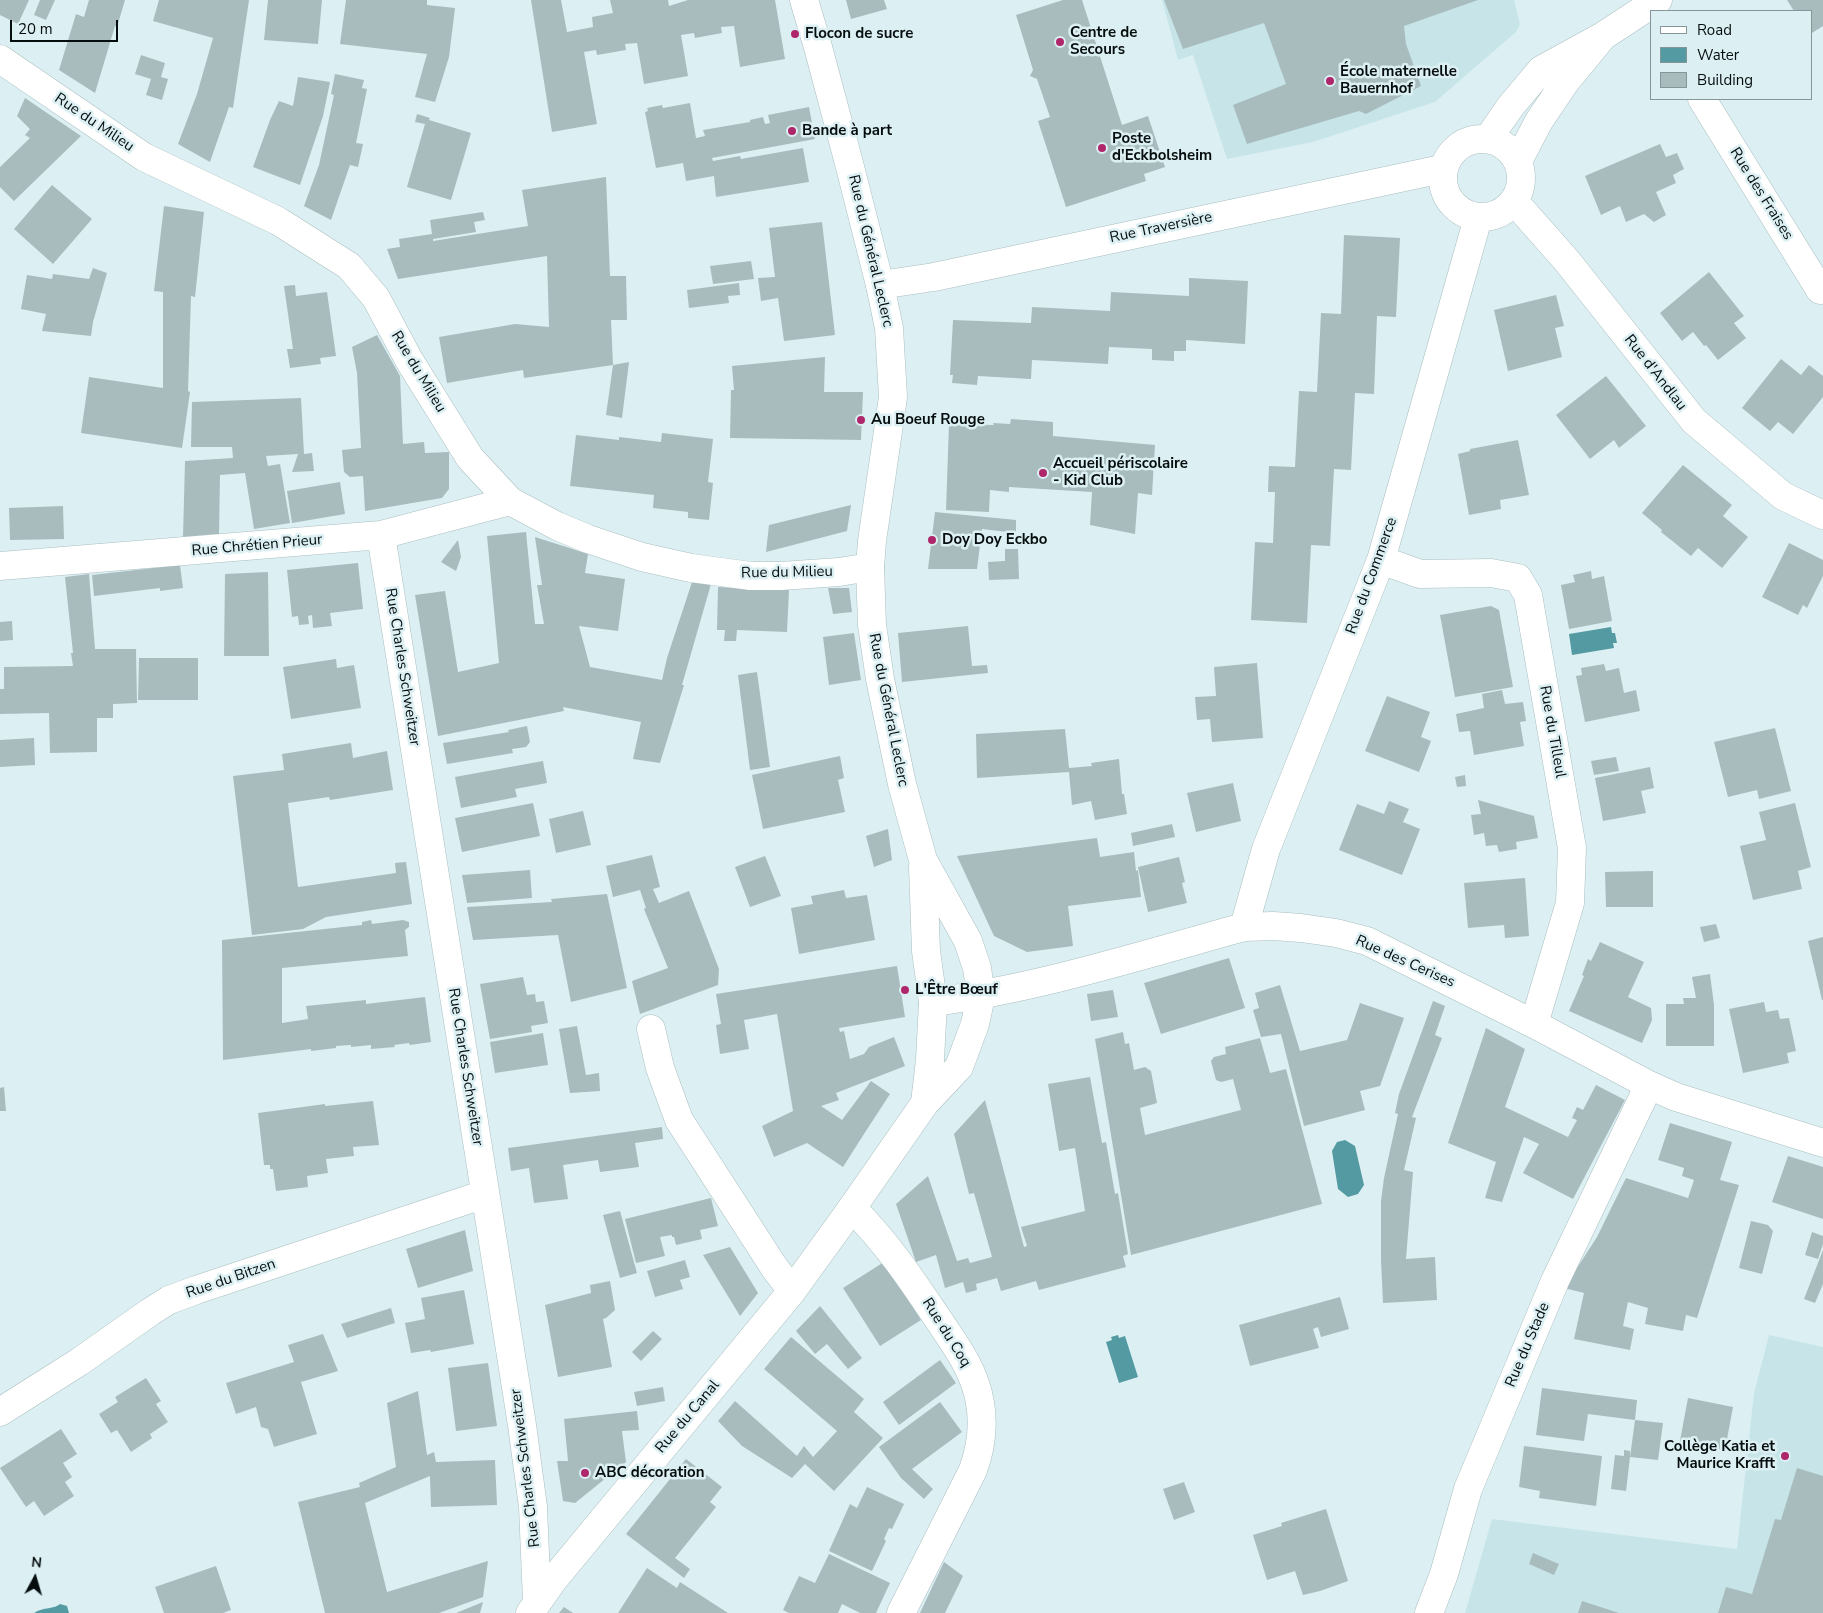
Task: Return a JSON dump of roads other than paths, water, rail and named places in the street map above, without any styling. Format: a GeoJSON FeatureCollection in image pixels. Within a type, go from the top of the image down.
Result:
{"type":"FeatureCollection","features":[{"type":"Feature","properties":{"kind":"street","name":"Rue du Général Leclerc"},"geometry":{"type":"LineString","coordinates":[[804,0],[880,285],[889,328],[893,397],[872,541],[870,567],[872,625],[880,679],[902,784],[923,860],[926,951],[933,1002]]}},
{"type":"Feature","properties":{"kind":"street"},"geometry":{"type":"LineString","coordinates":[[1488,139],[1510,107],[1541,70],[1603,36],[1649,6]]}},
{"type":"Feature","properties":{"kind":"street"},"geometry":{"type":"LineString","coordinates":[[1518,161],[1539,121],[1566,80],[1603,36]]}},
{"type":"Feature","properties":{"kind":"street","name":"Rue du Milieu"},"geometry":{"type":"LineString","coordinates":[[0,59],[144,157],[278,221],[349,266],[376,298],[409,360],[470,458],[510,501],[557,526],[588,539],[642,557],[692,568],[751,576],[781,576],[839,572],[870,567]]}},
{"type":"Feature","properties":{"kind":"street","name":"Rue des Fraises"},"geometry":{"type":"LineString","coordinates":[[1703,100],[1820,290]]}},
{"type":"Feature","properties":{"kind":"street"},"geometry":{"type":"LineString","coordinates":[[1472,139],[1488,139],[1506,147],[1518,161],[1521,178],[1514,201],[1502,212],[1478,218],[1459,211],[1445,193],[1442,169],[1452,152],[1472,139]]}},
{"type":"Feature","properties":{"kind":"street","name":"Rue Traversière"},"geometry":{"type":"LineString","coordinates":[[880,285],[934,277],[1442,169]]}},
{"type":"Feature","properties":{"kind":"street","name":"Rue d'Andlau"},"geometry":{"type":"LineString","coordinates":[[1514,201],[1567,261],[1694,422],[1783,496],[1823,515]]}},
{"type":"Feature","properties":{"kind":"street","name":"Rue du Commerce"},"geometry":{"type":"LineString","coordinates":[[1244,927],[1266,849],[1380,560],[1478,218]]}},
{"type":"Feature","properties":{"kind":"street","name":"Rue Chrétien Prieur"},"geometry":{"type":"LineString","coordinates":[[0,566],[381,535],[510,501]]}},
{"type":"Feature","properties":{"kind":"street","name":"Rue Charles Schweitzer"},"geometry":{"type":"LineString","coordinates":[[381,535],[534,1507],[533,1607]]}},
{"type":"Feature","properties":{"kind":"street","name":"Rue du Tilleul"},"geometry":{"type":"LineString","coordinates":[[1380,560],[1420,574],[1492,573],[1518,578],[1528,595],[1572,848],[1570,903],[1534,1024]]}},
{"type":"Feature","properties":{"kind":"street","name":"Rue du Général Leclerc"},"geometry":{"type":"LineString","coordinates":[[923,860],[968,941],[977,968],[981,996]]}},
{"type":"Feature","properties":{"kind":"street","name":"Rue des Cerises"},"geometry":{"type":"LineString","coordinates":[[933,1002],[981,996],[1045,982],[1244,927],[1273,926],[1336,933],[1366,941],[1676,1097],[1823,1143]]}},
{"type":"Feature","properties":{"kind":"street","name":"Rue du Canal"},"geometry":{"type":"LineString","coordinates":[[533,1607],[792,1291],[925,1104],[959,1067],[975,1024],[981,996]]}},
{"type":"Feature","properties":{"kind":"street","name":"Rue du Canal"},"geometry":{"type":"LineString","coordinates":[[925,1104],[930,1060],[933,1002]]}},
{"type":"Feature","properties":{"kind":"street"},"geometry":{"type":"LineString","coordinates":[[652,1029],[660,1068],[679,1120],[792,1291]]}},
{"type":"Feature","properties":{"kind":"street","name":"Rue du Stade"},"geometry":{"type":"LineString","coordinates":[[1430,1613],[1444,1574],[1472,1480],[1555,1282],[1649,1085]]}},
{"type":"Feature","properties":{"kind":"street","name":"Rue du Bitzen"},"geometry":{"type":"LineString","coordinates":[[0,1412],[79,1362],[169,1300],[485,1194]]}},
{"type":"Feature","properties":{"kind":"street","name":"Rue du Coq"},"geometry":{"type":"LineString","coordinates":[[852,1208],[874,1229],[898,1259],[966,1360],[975,1382],[982,1416],[982,1435],[973,1470],[901,1613]]}},
{"type":"Feature","properties":{"kind":"water"},"geometry":{"type":"Polygon","coordinates":[[[1611,627],[1612,633],[1615,633],[1617,643],[1613,643],[1614,648],[1572,655],[1569,634],[1611,627]]]}},
{"type":"Feature","properties":{"kind":"water"},"geometry":{"type":"Polygon","coordinates":[[[1345,1140],[1355,1146],[1364,1185],[1358,1194],[1348,1197],[1338,1189],[1332,1151],[1337,1142],[1345,1140]]]}},
{"type":"Feature","properties":{"kind":"water"},"geometry":{"type":"Polygon","coordinates":[[[1118,1335],[1119,1338],[1125,1336],[1138,1377],[1119,1383],[1106,1342],[1112,1340],[1111,1337],[1118,1335]]]}},
{"type":"Feature","properties":{"kind":"water"},"geometry":{"type":"Polygon","coordinates":[[[60,1604],[67,1606],[69,1613],[34,1613],[55,1607],[60,1604]]]}},
{"type":"Feature","properties":{"kind":"place","name":"Flocon de sucre"},"geometry":{"type":"Point","coordinates":[795,34]}},
{"type":"Feature","properties":{"kind":"place","name":"Centre de Secours"},"geometry":{"type":"Point","coordinates":[1060,42]}},
{"type":"Feature","properties":{"kind":"place","name":"École maternelle Bauernhof"},"geometry":{"type":"Point","coordinates":[1330,81]}},
{"type":"Feature","properties":{"kind":"place","name":"Bande à part"},"geometry":{"type":"Point","coordinates":[792,131]}},
{"type":"Feature","properties":{"kind":"place","name":"Poste d'Eckbolsheim"},"geometry":{"type":"Point","coordinates":[1102,148]}},
{"type":"Feature","properties":{"kind":"place","name":"Au Boeuf Rouge"},"geometry":{"type":"Point","coordinates":[861,420]}},
{"type":"Feature","properties":{"kind":"place","name":"Accueil périscolaire - Kid Club"},"geometry":{"type":"Point","coordinates":[1043,473]}},
{"type":"Feature","properties":{"kind":"place","name":"Doy Doy Eckbo"},"geometry":{"type":"Point","coordinates":[932,540]}},
{"type":"Feature","properties":{"kind":"place","name":"L'Être Bœuf"},"geometry":{"type":"Point","coordinates":[905,990]}},
{"type":"Feature","properties":{"kind":"place","name":"Collège Katia et Maurice Krafft"},"geometry":{"type":"Point","coordinates":[1785,1456]}},
{"type":"Feature","properties":{"kind":"place","name":"ABC décoration"},"geometry":{"type":"Point","coordinates":[585,1473]}}]}
